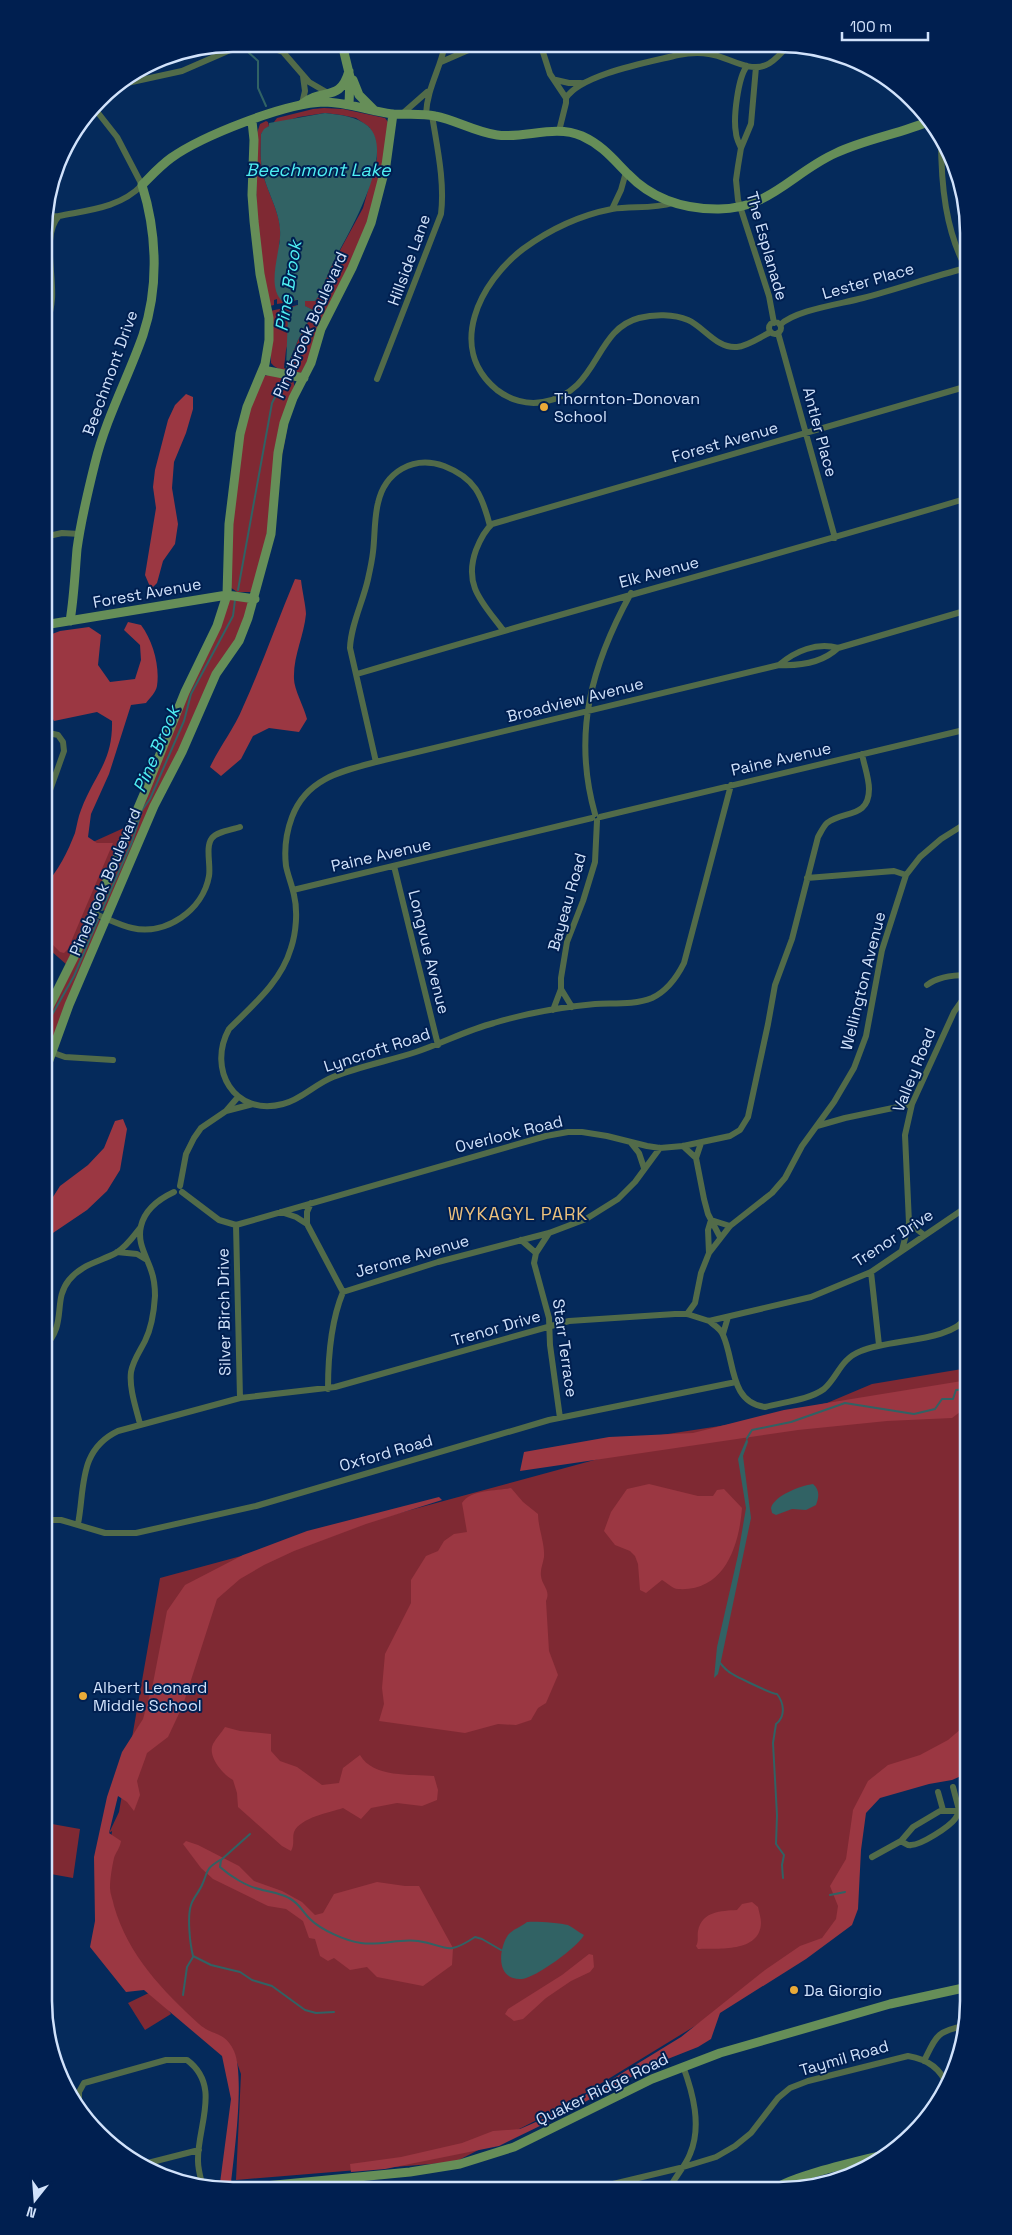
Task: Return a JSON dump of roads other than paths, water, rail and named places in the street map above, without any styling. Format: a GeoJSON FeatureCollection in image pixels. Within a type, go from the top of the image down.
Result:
{"type":"FeatureCollection","features":[{"type":"Feature","properties":{"kind":"street"},"geometry":{"type":"LineString","coordinates":[[281,52],[303,76],[316,87],[328,93]]}},
{"type":"Feature","properties":{"kind":"street"},"geometry":{"type":"LineString","coordinates":[[344,52],[349,72],[359,95],[376,111]]}},
{"type":"Feature","properties":{"kind":"street"},"geometry":{"type":"LineString","coordinates":[[397,114],[418,102],[430,89],[443,52]]}},
{"type":"Feature","properties":{"kind":"street"},"geometry":{"type":"LineString","coordinates":[[441,62],[460,52]]}},
{"type":"Feature","properties":{"kind":"street"},"geometry":{"type":"LineString","coordinates":[[543,52],[549,71],[566,98],[559,131]]}},
{"type":"Feature","properties":{"kind":"street"},"geometry":{"type":"LineString","coordinates":[[555,80],[569,83],[584,82],[678,55],[692,53],[710,54],[756,67],[771,63],[782,52]]}},
{"type":"Feature","properties":{"kind":"street"},"geometry":{"type":"LineString","coordinates":[[136,81],[182,71],[224,53]]}},
{"type":"Feature","properties":{"kind":"street","name":"The Esplanade"},"geometry":{"type":"LineString","coordinates":[[741,148],[735,122],[741,78],[747,66]]}},
{"type":"Feature","properties":{"kind":"street","name":"The Esplanade"},"geometry":{"type":"LineString","coordinates":[[756,67],[751,124],[741,148],[736,180],[740,208],[777,324],[781,330],[774,333],[770,326],[777,324]]}},
{"type":"Feature","properties":{"kind":"street"},"geometry":{"type":"LineString","coordinates":[[302,105],[312,97],[343,87],[349,72]]}},
{"type":"Feature","properties":{"kind":"street"},"geometry":{"type":"LineString","coordinates":[[348,105],[349,72]]}},
{"type":"Feature","properties":{"kind":"street"},"geometry":{"type":"LineString","coordinates":[[302,105],[305,91],[303,76]]}},
{"type":"Feature","properties":{"kind":"street"},"geometry":{"type":"LineString","coordinates":[[566,98],[574,88],[584,82]]}},
{"type":"Feature","properties":{"kind":"street","name":"Hillside Lane"},"geometry":{"type":"LineString","coordinates":[[377,380],[441,214],[443,200],[441,177],[429,115],[430,89]]}},
{"type":"Feature","properties":{"kind":"street"},"geometry":{"type":"LineString","coordinates":[[53,216],[94,210],[110,205],[136,192],[166,162],[207,138],[302,105],[324,102],[397,114],[429,115],[496,135],[518,136],[559,131],[577,134],[599,144],[644,188],[672,203],[704,209],[740,208],[764,199],[834,153],[922,124]]}},
{"type":"Feature","properties":{"kind":"street"},"geometry":{"type":"LineString","coordinates":[[99,113],[117,137],[142,185]]}},
{"type":"Feature","properties":{"kind":"street","name":"Pinebrook Boulevard"},"geometry":{"type":"LineString","coordinates":[[52,1049],[154,806],[182,752],[216,674],[242,634],[255,598],[272,524],[280,441],[290,406],[313,357],[321,328],[352,268],[371,222],[397,114]]}},
{"type":"Feature","properties":{"kind":"street","name":"Pinebrook Boulevard"},"geometry":{"type":"LineString","coordinates":[[52,1002],[66,976],[193,674],[217,626],[227,594],[228,524],[240,434],[247,407],[263,370],[268,352],[269,328],[259,266],[252,195],[254,140],[252,121]]}},
{"type":"Feature","properties":{"kind":"street"},"geometry":{"type":"LineString","coordinates":[[941,155],[942,187],[947,211],[960,249]]}},
{"type":"Feature","properties":{"kind":"street"},"geometry":{"type":"LineString","coordinates":[[612,209],[621,190],[626,172]]}},
{"type":"Feature","properties":{"kind":"street","name":"Beechmont Drive"},"geometry":{"type":"LineString","coordinates":[[70,621],[80,534],[98,451],[114,403],[142,335],[150,308],[154,280],[153,252],[142,185]]}},
{"type":"Feature","properties":{"kind":"street"},"geometry":{"type":"LineString","coordinates":[[672,203],[659,206],[612,209],[576,220],[540,238],[521,251],[508,264],[484,295],[473,318],[470,337],[472,350],[476,365],[484,377],[503,394],[514,400],[531,403],[553,400],[569,393],[580,384],[593,368],[609,338],[630,322],[639,318],[666,316],[688,320],[722,344],[736,348],[774,333]]}},
{"type":"Feature","properties":{"kind":"street"},"geometry":{"type":"LineString","coordinates":[[53,226],[59,216]]}},
{"type":"Feature","properties":{"kind":"street","name":"Lester Place"},"geometry":{"type":"LineString","coordinates":[[777,324],[788,317],[960,272]]}},
{"type":"Feature","properties":{"kind":"street","name":"Antler Place"},"geometry":{"type":"LineString","coordinates":[[774,333],[806,434],[835,538]]}},
{"type":"Feature","properties":{"kind":"street"},"geometry":{"type":"LineString","coordinates":[[263,370],[304,378]]}},
{"type":"Feature","properties":{"kind":"street","name":"Forest Avenue"},"geometry":{"type":"LineString","coordinates":[[490,526],[499,521],[960,388]]}},
{"type":"Feature","properties":{"kind":"street"},"geometry":{"type":"LineString","coordinates":[[52,1336],[58,1328],[62,1295],[69,1280],[91,1263],[117,1252],[133,1238],[152,1206],[174,1192],[178,1195],[181,1189],[186,1154],[194,1138],[202,1128],[226,1111],[238,1097],[223,1074],[220,1062],[224,1037],[229,1029],[272,985],[288,956],[295,932],[295,906],[286,864],[285,846],[290,822],[298,802],[312,787],[326,777],[376,762],[357,674],[352,660],[350,641],[365,594],[373,554],[377,504],[382,490],[389,479],[407,464],[420,462],[449,468],[476,487],[485,506],[490,526],[485,531],[473,559],[471,577],[474,590],[503,630]]}},
{"type":"Feature","properties":{"kind":"street","name":"Elk Avenue"},"geometry":{"type":"LineString","coordinates":[[357,674],[631,593],[835,538],[960,500]]}},
{"type":"Feature","properties":{"kind":"street"},"geometry":{"type":"LineString","coordinates":[[52,535],[65,532],[80,534]]}},
{"type":"Feature","properties":{"kind":"street","name":"Bayeau Road"},"geometry":{"type":"LineString","coordinates":[[553,1010],[561,989],[567,942],[583,901],[595,862],[596,817],[586,766],[586,712],[602,651],[631,593]]}},
{"type":"Feature","properties":{"kind":"street","name":"Forest Avenue"},"geometry":{"type":"LineString","coordinates":[[52,624],[227,594],[255,598]]}},
{"type":"Feature","properties":{"kind":"street","name":"Broadview Avenue"},"geometry":{"type":"LineString","coordinates":[[376,762],[779,665],[799,666],[830,656],[838,648],[960,612]]}},
{"type":"Feature","properties":{"kind":"street","name":"Broadview Avenue"},"geometry":{"type":"LineString","coordinates":[[779,665],[791,655],[825,645],[838,648]]}},
{"type":"Feature","properties":{"kind":"street","name":"Paine Avenue"},"geometry":{"type":"LineString","coordinates":[[292,890],[960,731]]}},
{"type":"Feature","properties":{"kind":"street"},"geometry":{"type":"LineString","coordinates":[[52,734],[58,735],[63,742],[64,751],[52,785]]}},
{"type":"Feature","properties":{"kind":"street","name":"Overlook Road"},"geometry":{"type":"LineString","coordinates":[[236,1225],[546,1136],[568,1132],[582,1132],[660,1148],[683,1146],[730,1136],[740,1130],[748,1117],[775,985],[792,939],[818,836],[828,822],[859,811],[866,805],[869,787],[862,754]]}},
{"type":"Feature","properties":{"kind":"street","name":"Lyncroft Road"},"geometry":{"type":"LineString","coordinates":[[238,1097],[253,1104],[282,1105],[333,1077],[438,1045],[470,1030],[496,1022],[572,1007],[652,998],[672,984],[687,953],[731,785]]}},
{"type":"Feature","properties":{"kind":"street"},"geometry":{"type":"LineString","coordinates":[[93,913],[133,928],[144,930],[167,926],[179,919],[196,904],[207,884],[210,869],[209,846],[212,839],[220,833],[240,827]]}},
{"type":"Feature","properties":{"kind":"street","name":"Wellington Avenue"},"geometry":{"type":"LineString","coordinates":[[688,1314],[695,1303],[701,1272],[709,1253],[730,1226],[772,1193],[785,1178],[802,1146],[847,1081],[861,1051],[870,1019],[882,950],[906,875],[920,857],[941,839],[960,827]]}},
{"type":"Feature","properties":{"kind":"street","name":"Longvue Avenue"},"geometry":{"type":"LineString","coordinates":[[394,866],[438,1045]]}},
{"type":"Feature","properties":{"kind":"street"},"geometry":{"type":"LineString","coordinates":[[807,878],[894,871],[906,875]]}},
{"type":"Feature","properties":{"kind":"street"},"geometry":{"type":"LineString","coordinates":[[927,985],[945,977],[960,976]]}},
{"type":"Feature","properties":{"kind":"street"},"geometry":{"type":"LineString","coordinates":[[561,989],[572,1007]]}},
{"type":"Feature","properties":{"kind":"street","name":"Valley Road"},"geometry":{"type":"LineString","coordinates":[[902,1250],[909,1224],[905,1135],[912,1104],[954,1012],[960,1003]]}},
{"type":"Feature","properties":{"kind":"street"},"geometry":{"type":"LineString","coordinates":[[52,1052],[65,1057],[113,1060]]}},
{"type":"Feature","properties":{"kind":"street"},"geometry":{"type":"LineString","coordinates":[[226,1111],[253,1104]]}},
{"type":"Feature","properties":{"kind":"street"},"geometry":{"type":"LineString","coordinates":[[817,1126],[912,1104]]}},
{"type":"Feature","properties":{"kind":"street"},"geometry":{"type":"LineString","coordinates":[[701,1142],[696,1158],[711,1220],[720,1237]]}},
{"type":"Feature","properties":{"kind":"street"},"geometry":{"type":"LineString","coordinates":[[632,1143],[639,1153],[644,1168]]}},
{"type":"Feature","properties":{"kind":"street"},"geometry":{"type":"LineString","coordinates":[[683,1146],[696,1158]]}},
{"type":"Feature","properties":{"kind":"street","name":"Jerome Avenue"},"geometry":{"type":"LineString","coordinates":[[343,1292],[438,1262],[549,1232],[586,1219],[608,1207],[635,1182],[660,1148]]}},
{"type":"Feature","properties":{"kind":"street"},"geometry":{"type":"LineString","coordinates":[[181,1189],[219,1220],[236,1225]]}},
{"type":"Feature","properties":{"kind":"street"},"geometry":{"type":"LineString","coordinates":[[311,1203],[307,1212],[307,1224],[343,1292],[333,1332],[328,1364],[328,1389]]}},
{"type":"Feature","properties":{"kind":"street","name":"Trenor Drive"},"geometry":{"type":"LineString","coordinates":[[78,1524],[88,1460],[94,1450],[111,1434],[140,1424],[240,1398],[328,1389],[569,1321],[688,1314],[710,1321],[811,1297],[871,1272],[960,1211]]}},
{"type":"Feature","properties":{"kind":"street"},"geometry":{"type":"LineString","coordinates":[[281,1212],[296,1217],[307,1224]]}},
{"type":"Feature","properties":{"kind":"street"},"geometry":{"type":"LineString","coordinates":[[711,1220],[730,1226]]}},
{"type":"Feature","properties":{"kind":"street"},"geometry":{"type":"LineString","coordinates":[[709,1253],[708,1230],[711,1220]]}},
{"type":"Feature","properties":{"kind":"street"},"geometry":{"type":"LineString","coordinates":[[909,1224],[924,1235]]}},
{"type":"Feature","properties":{"kind":"street"},"geometry":{"type":"LineString","coordinates":[[140,1424],[130,1380],[136,1356],[145,1342],[152,1319],[154,1283],[140,1240],[142,1225]]}},
{"type":"Feature","properties":{"kind":"street","name":"Silver Birch Drive"},"geometry":{"type":"LineString","coordinates":[[236,1225],[240,1398]]}},
{"type":"Feature","properties":{"kind":"street"},"geometry":{"type":"LineString","coordinates":[[521,1240],[536,1253],[549,1232]]}},
{"type":"Feature","properties":{"kind":"street"},"geometry":{"type":"LineString","coordinates":[[117,1252],[137,1254],[146,1260]]}},
{"type":"Feature","properties":{"kind":"street","name":"Starr Terrace"},"geometry":{"type":"LineString","coordinates":[[536,1253],[534,1263],[546,1303],[560,1418]]}},
{"type":"Feature","properties":{"kind":"street"},"geometry":{"type":"LineString","coordinates":[[871,1272],[879,1345]]}},
{"type":"Feature","properties":{"kind":"street"},"geometry":{"type":"LineString","coordinates":[[695,1303],[700,1317]]}},
{"type":"Feature","properties":{"kind":"street"},"geometry":{"type":"LineString","coordinates":[[723,1334],[728,1317]]}},
{"type":"Feature","properties":{"kind":"street"},"geometry":{"type":"LineString","coordinates":[[710,1321],[723,1334],[741,1395],[756,1405],[765,1406],[822,1390],[846,1360],[860,1351],[879,1345],[949,1331],[960,1324]]}},
{"type":"Feature","properties":{"kind":"street","name":"Oxford Road"},"geometry":{"type":"LineString","coordinates":[[52,1521],[78,1524],[106,1533],[136,1533],[256,1506],[549,1420],[736,1382]]}},
{"type":"Feature","properties":{"kind":"street"},"geometry":{"type":"LineString","coordinates":[[901,1841],[908,1846],[919,1844],[948,1826],[955,1819],[958,1811],[953,1787]]}},
{"type":"Feature","properties":{"kind":"street"},"geometry":{"type":"LineString","coordinates":[[938,1792],[944,1810]]}},
{"type":"Feature","properties":{"kind":"street"},"geometry":{"type":"LineString","coordinates":[[872,1857],[901,1841],[913,1827],[944,1810],[958,1811]]}},
{"type":"Feature","properties":{"kind":"street","name":"Quaker Ridge Road"},"geometry":{"type":"LineString","coordinates":[[334,2182],[441,2168],[496,2153],[531,2140],[652,2079],[683,2066],[856,2014],[960,1989]]}},
{"type":"Feature","properties":{"kind":"street"},"geometry":{"type":"LineString","coordinates":[[924,2061],[937,2035],[957,2028]]}},
{"type":"Feature","properties":{"kind":"street","name":"Taymil Road"},"geometry":{"type":"LineString","coordinates":[[621,2182],[716,2157],[735,2146],[756,2128],[778,2098],[790,2088],[808,2081],[901,2056],[914,2057],[924,2061],[940,2072],[943,2078]]}},
{"type":"Feature","properties":{"kind":"street"},"geometry":{"type":"LineString","coordinates":[[79,2095],[84,2083],[166,2060],[187,2060],[201,2073],[206,2086],[206,2106],[198,2162],[201,2179]]}},
{"type":"Feature","properties":{"kind":"street"},"geometry":{"type":"LineString","coordinates":[[673,2182],[690,2154],[693,2146],[696,2121],[683,2066]]}},
{"type":"Feature","properties":{"kind":"street"},"geometry":{"type":"LineString","coordinates":[[151,2162],[199,2150]]}},
{"type":"Feature","properties":{"kind":"street"},"geometry":{"type":"LineString","coordinates":[[787,2182],[858,2164]]}},
{"type":"Feature","properties":{"kind":"water","name":"Beechmont Lake"},"geometry":{"type":"Polygon","coordinates":[[[325,113],[353,118],[368,126],[376,139],[377,156],[366,196],[318,297],[315,301],[305,301],[305,306],[313,310],[312,315],[298,340],[286,369],[288,315],[291,308],[298,305],[298,300],[282,301],[275,288],[280,228],[279,219],[262,169],[261,134],[269,126],[269,123],[325,113]]]}},
{"type":"Feature","properties":{"kind":"water"},"geometry":{"type":"Polygon","coordinates":[[[747,1438],[748,1442],[743,1456],[751,1518],[718,1674],[714,1678],[717,1647],[738,1555],[746,1508],[738,1459],[747,1438]]]}},
{"type":"Feature","properties":{"kind":"water"},"geometry":{"type":"Polygon","coordinates":[[[813,1484],[818,1494],[816,1505],[806,1510],[792,1509],[776,1515],[772,1513],[771,1508],[777,1499],[795,1489],[813,1484]]]}},
{"type":"Feature","properties":{"kind":"water"},"geometry":{"type":"Polygon","coordinates":[[[527,1922],[548,1922],[568,1925],[584,1935],[574,1947],[546,1968],[522,1979],[514,1978],[507,1975],[504,1970],[501,1956],[502,1948],[508,1935],[527,1922]]]}},
{"type":"Feature","properties":{"kind":"waterway","name":"Pine Brook"},"geometry":{"type":"LineString","coordinates":[[248,52],[258,61],[258,88],[266,106]]}},
{"type":"Feature","properties":{"kind":"waterway","name":"Pine Brook"},"geometry":{"type":"LineString","coordinates":[[238,590],[272,403],[284,380]]}},
{"type":"Feature","properties":{"kind":"waterway","name":"Pine Brook"},"geometry":{"type":"LineString","coordinates":[[102,910],[132,842],[142,810],[150,799],[184,721],[191,694],[233,616],[235,600]]}},
{"type":"Feature","properties":{"kind":"waterway","name":"Pine Brook"},"geometry":{"type":"LineString","coordinates":[[52,1015],[74,976],[98,920]]}},
{"type":"Feature","properties":{"kind":"waterway"},"geometry":{"type":"LineString","coordinates":[[747,1438],[752,1430],[791,1422],[845,1403],[914,1414],[935,1409],[942,1399],[953,1399],[956,1390],[960,1390]]}},
{"type":"Feature","properties":{"kind":"waterway"},"geometry":{"type":"LineString","coordinates":[[719,1662],[737,1676],[760,1688],[777,1694],[781,1701],[783,1713],[776,1724],[773,1743],[777,1815],[776,1844],[784,1855],[782,1865],[783,1878]]}},
{"type":"Feature","properties":{"kind":"waterway"},"geometry":{"type":"LineString","coordinates":[[250,1834],[221,1860],[220,1867],[249,1886],[282,1895],[292,1900],[315,1923],[334,1934],[361,1943],[376,1944],[411,1940],[446,1948],[458,1947],[475,1937],[501,1950]]}},
{"type":"Feature","properties":{"kind":"waterway"},"geometry":{"type":"LineString","coordinates":[[220,1860],[211,1866],[191,1905],[189,1923],[193,1956],[211,1965],[240,1972],[252,1980],[272,1986],[305,2010],[316,2013],[334,2012]]}},
{"type":"Feature","properties":{"kind":"waterway"},"geometry":{"type":"LineString","coordinates":[[830,1895],[845,1892]]}},
{"type":"Feature","properties":{"kind":"waterway"},"geometry":{"type":"LineString","coordinates":[[183,1995],[187,1967],[193,1957]]}},
{"type":"Feature","properties":{"kind":"place","name":"Thornton-Donovan School"},"geometry":{"type":"Point","coordinates":[544,407]}},
{"type":"Feature","properties":{"kind":"place","name":"Albert Leonard Middle School"},"geometry":{"type":"Point","coordinates":[83,1696]}},
{"type":"Feature","properties":{"kind":"place","name":"Da Giorgio"},"geometry":{"type":"Point","coordinates":[794,1990]}},
{"type":"Feature","properties":{"kind":"district","name":"WYKAGYL PARK"},"geometry":{"type":"Point","coordinates":[518,1213]}}]}
